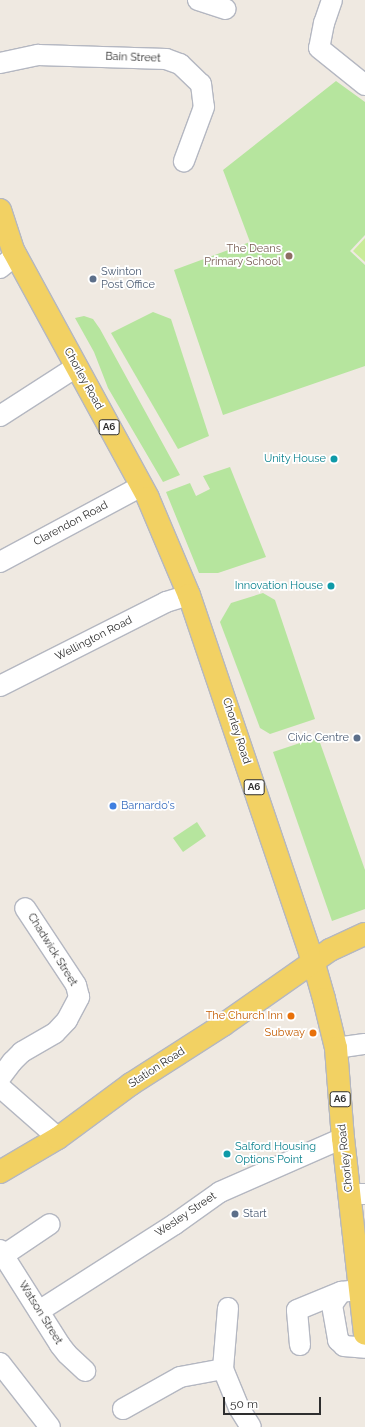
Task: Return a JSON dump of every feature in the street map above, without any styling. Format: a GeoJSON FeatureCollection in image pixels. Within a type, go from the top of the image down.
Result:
{"type":"FeatureCollection","features":[{"type":"Feature","properties":{"kind":"main road","name":"Chorley Road"},"geometry":{"type":"LineString","coordinates":[[0,210],[8,261],[76,368],[142,486],[189,595],[314,964],[336,1048],[342,1138],[357,1194],[350,1291],[365,1334]]}},
{"type":"Feature","properties":{"kind":"main road","name":"Station Road"},"geometry":{"type":"LineString","coordinates":[[0,1172],[58,1138],[131,1084],[314,964],[330,950],[365,934]]}},
{"type":"Feature","properties":{"kind":"main road"},"geometry":{"type":"LineString","coordinates":[[314,964],[339,960],[365,948]]}},
{"type":"Feature","properties":{"kind":"street"},"geometry":{"type":"LineString","coordinates":[[198,0],[226,9]]}},
{"type":"Feature","properties":{"kind":"street"},"geometry":{"type":"LineString","coordinates":[[332,0],[324,23],[319,48],[365,86]]}},
{"type":"Feature","properties":{"kind":"street","name":"Bain Street"},"geometry":{"type":"LineString","coordinates":[[0,63],[38,55],[166,59],[180,64],[201,84],[204,107],[184,161]]}},
{"type":"Feature","properties":{"kind":"street"},"geometry":{"type":"LineString","coordinates":[[0,416],[76,368]]}},
{"type":"Feature","properties":{"kind":"street","name":"Clarendon Road"},"geometry":{"type":"LineString","coordinates":[[0,562],[142,486]]}},
{"type":"Feature","properties":{"kind":"street","name":"Wellington Road"},"geometry":{"type":"LineString","coordinates":[[0,686],[166,602],[189,595]]}},
{"type":"Feature","properties":{"kind":"street","name":"Chadwick Street"},"geometry":{"type":"LineString","coordinates":[[0,1078],[22,1052],[55,1033],[67,1020],[79,997],[76,985],[25,908]]}},
{"type":"Feature","properties":{"kind":"street"},"geometry":{"type":"LineString","coordinates":[[336,1048],[365,1044]]}},
{"type":"Feature","properties":{"kind":"street"},"geometry":{"type":"LineString","coordinates":[[0,1087],[58,1138]]}},
{"type":"Feature","properties":{"kind":"street","name":"Wesley Street"},"geometry":{"type":"LineString","coordinates":[[39,1311],[175,1224],[220,1192],[342,1138]]}},
{"type":"Feature","properties":{"kind":"street"},"geometry":{"type":"LineString","coordinates":[[2,1253],[50,1224]]}},
{"type":"Feature","properties":{"kind":"street","name":"Watson Street"},"geometry":{"type":"LineString","coordinates":[[2,1253],[66,1354],[86,1371]]}},
{"type":"Feature","properties":{"kind":"street"},"geometry":{"type":"LineString","coordinates":[[300,1345],[297,1310],[350,1291]]}},
{"type":"Feature","properties":{"kind":"street"},"geometry":{"type":"LineString","coordinates":[[350,1291],[332,1305],[338,1340],[344,1346],[365,1348]]}},
{"type":"Feature","properties":{"kind":"street"},"geometry":{"type":"LineString","coordinates":[[228,1308],[223,1369],[239,1408],[251,1427]]}},
{"type":"Feature","properties":{"kind":"street"},"geometry":{"type":"LineString","coordinates":[[0,1363],[50,1427]]}},
{"type":"Feature","properties":{"kind":"street"},"geometry":{"type":"LineString","coordinates":[[123,1409],[180,1377],[223,1369]]}},
{"type":"Feature","properties":{"kind":"green space","name":"The Deans Primary School"},"geometry":{"type":"Polygon","coordinates":[[[336,81],[365,102],[365,235],[350,251],[365,265],[365,366],[223,415],[174,270],[250,242],[223,170],[336,81]]]}},
{"type":"Feature","properties":{"kind":"green space"},"geometry":{"type":"Polygon","coordinates":[[[365,238],[365,262],[353,251],[365,238]]]}},
{"type":"Feature","properties":{"kind":"green space"},"geometry":{"type":"Polygon","coordinates":[[[153,312],[171,319],[209,436],[178,449],[111,333],[153,312]]]}},
{"type":"Feature","properties":{"kind":"green space"},"geometry":{"type":"Polygon","coordinates":[[[84,316],[93,319],[100,329],[180,475],[163,482],[108,388],[94,352],[75,318],[84,316]]]}},
{"type":"Feature","properties":{"kind":"green space"},"geometry":{"type":"Polygon","coordinates":[[[230,467],[266,557],[218,573],[199,573],[166,492],[190,483],[196,496],[210,489],[203,476],[230,467]]]}},
{"type":"Feature","properties":{"kind":"green space"},"geometry":{"type":"Polygon","coordinates":[[[263,593],[275,600],[315,719],[270,734],[260,728],[220,622],[231,603],[263,593]]]}},
{"type":"Feature","properties":{"kind":"green space"},"geometry":{"type":"Polygon","coordinates":[[[318,737],[365,870],[365,909],[332,921],[273,752],[318,737]]]}},
{"type":"Feature","properties":{"kind":"green space"},"geometry":{"type":"Polygon","coordinates":[[[197,822],[206,836],[183,852],[173,838],[197,822]]]}},
{"type":"Feature","properties":{"kind":"place","name":"The Deans Primary School"},"geometry":{"type":"Point","coordinates":[289,256]}},
{"type":"Feature","properties":{"kind":"place","name":"Swinton Post Office"},"geometry":{"type":"Point","coordinates":[93,279]}},
{"type":"Feature","properties":{"kind":"place","name":"Unity House"},"geometry":{"type":"Point","coordinates":[334,459]}},
{"type":"Feature","properties":{"kind":"place","name":"Innovation House"},"geometry":{"type":"Point","coordinates":[331,586]}},
{"type":"Feature","properties":{"kind":"place","name":"Civic Centre"},"geometry":{"type":"Point","coordinates":[357,738]}},
{"type":"Feature","properties":{"kind":"place","name":"Barnardo's"},"geometry":{"type":"Point","coordinates":[113,806]}},
{"type":"Feature","properties":{"kind":"place","name":"The Church Inn"},"geometry":{"type":"Point","coordinates":[291,1016]}},
{"type":"Feature","properties":{"kind":"place","name":"Subway"},"geometry":{"type":"Point","coordinates":[313,1033]}},
{"type":"Feature","properties":{"kind":"place","name":"Salford Housing Options Point"},"geometry":{"type":"Point","coordinates":[227,1154]}},
{"type":"Feature","properties":{"kind":"place","name":"Start"},"geometry":{"type":"Point","coordinates":[235,1214]}}]}
